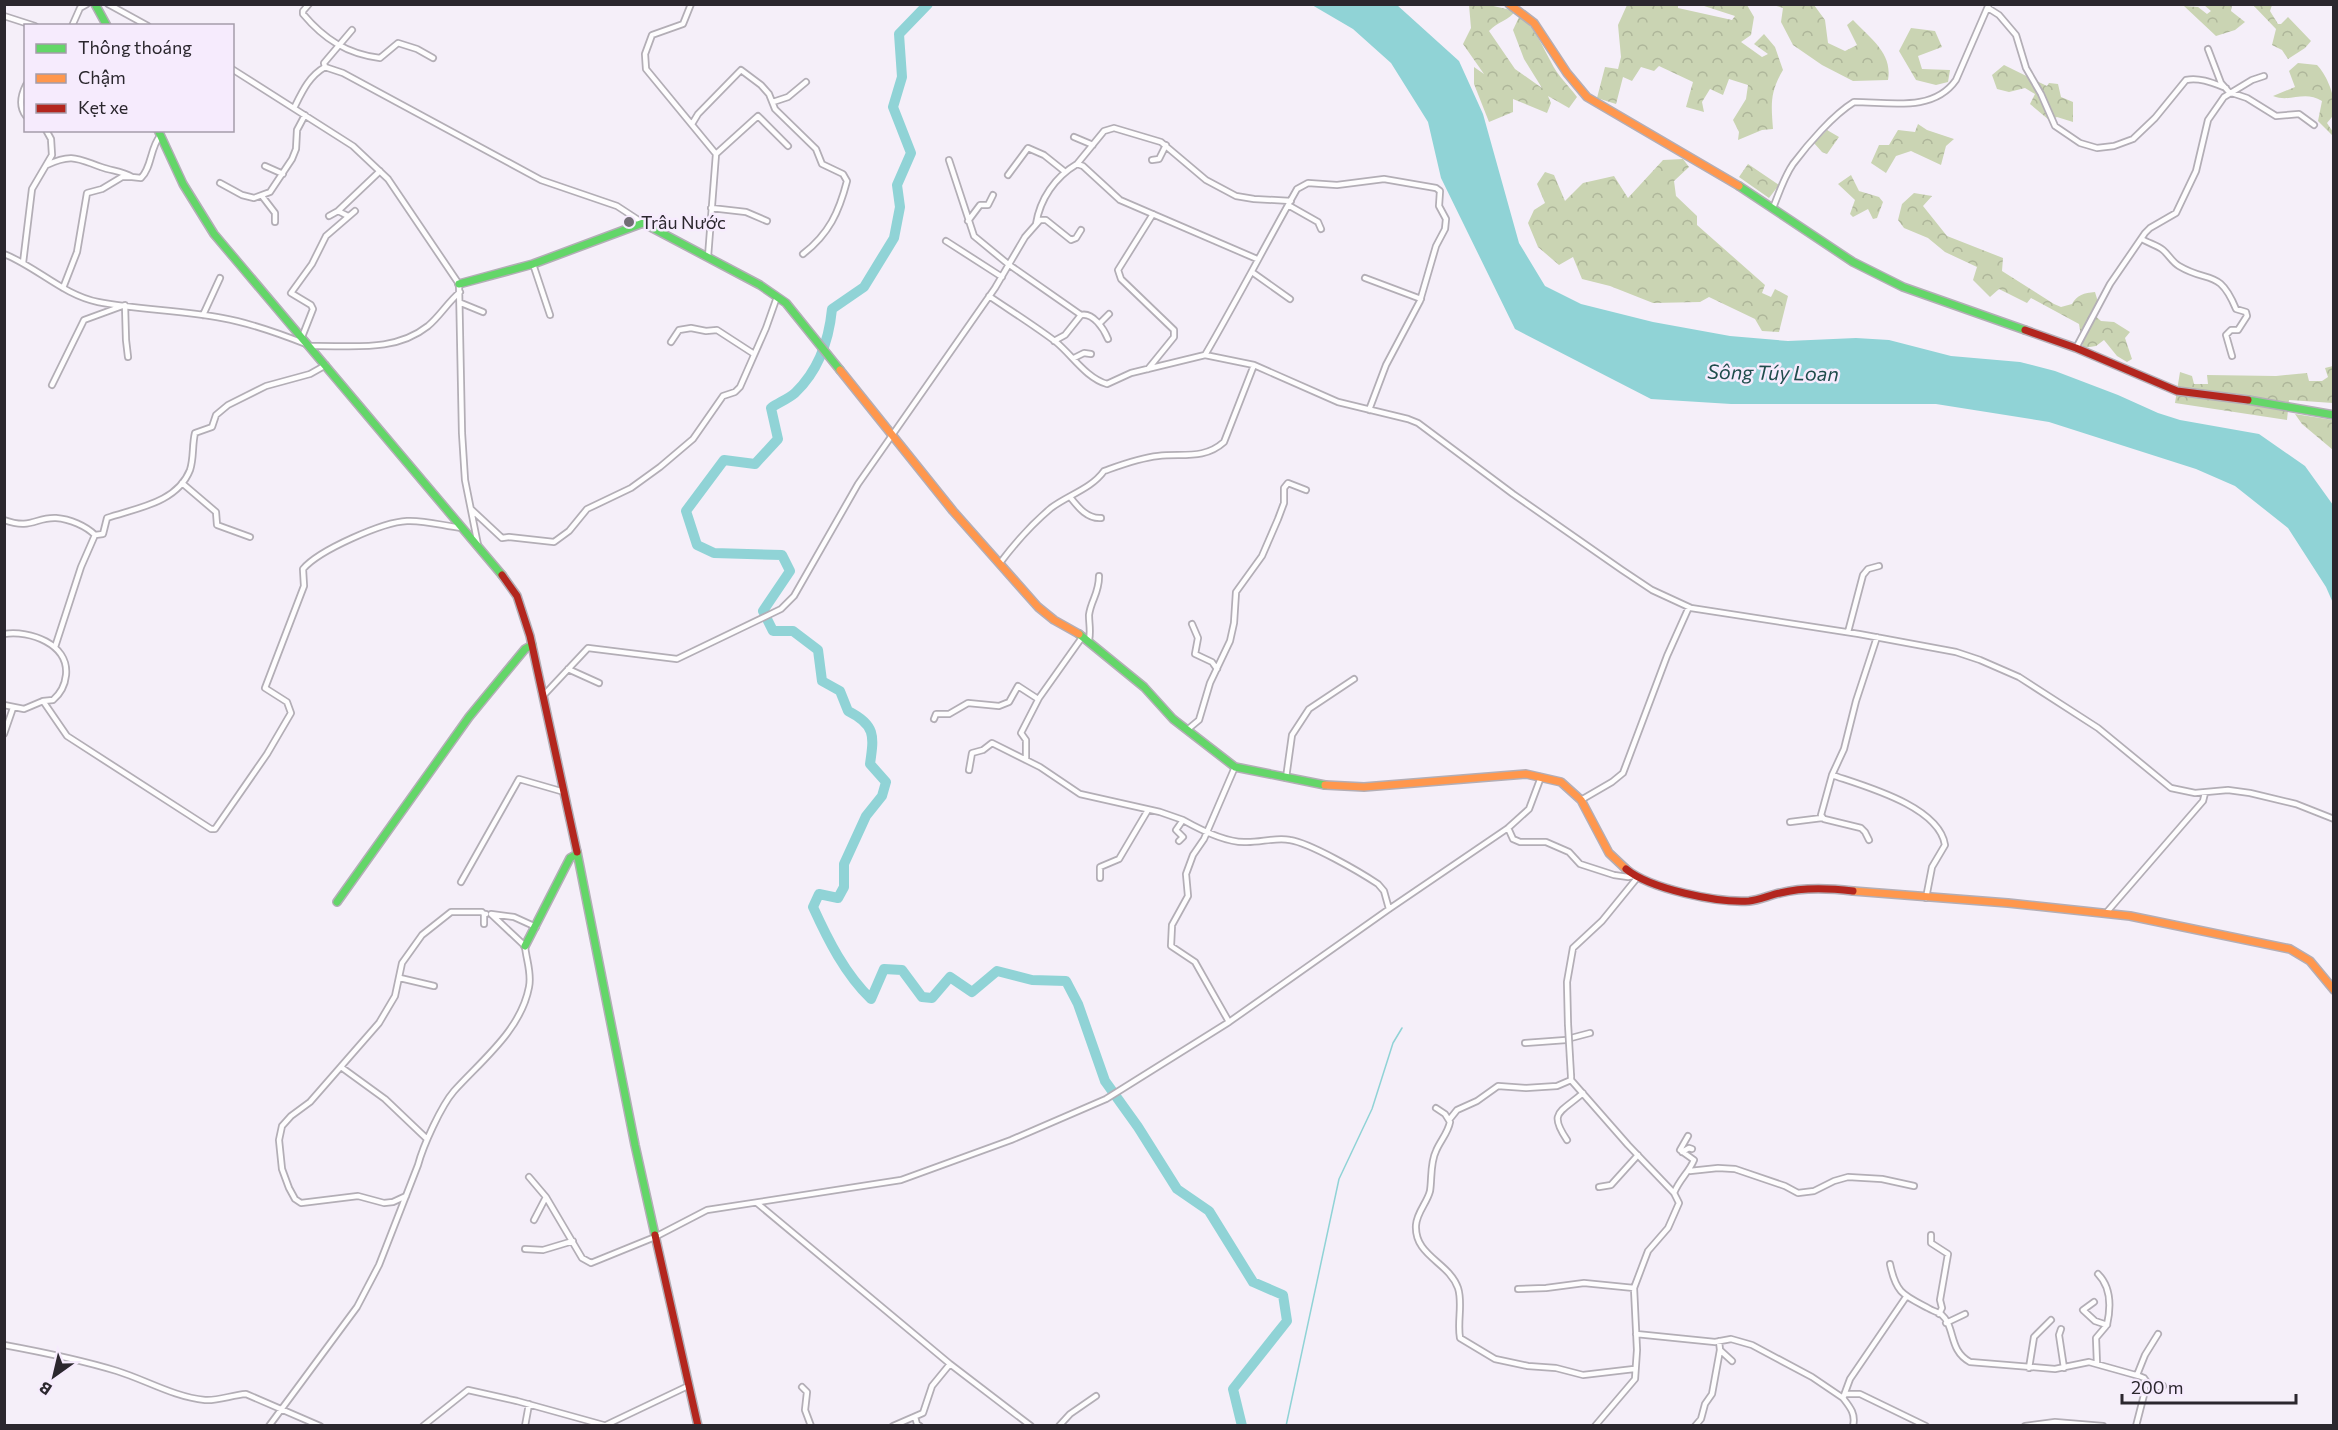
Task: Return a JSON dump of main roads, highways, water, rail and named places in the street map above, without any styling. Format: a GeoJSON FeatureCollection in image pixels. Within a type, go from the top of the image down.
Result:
{"type":"FeatureCollection","features":[{"type":"Feature","properties":{"kind":"water","name":"Sông Túy Loan"},"geometry":{"type":"Polygon","coordinates":[[[1312,5],[1397,5],[1459,61],[1483,114],[1519,243],[1545,286],[1581,304],[1653,322],[1730,336],[1788,341],[1856,338],[1889,340],[1951,356],[2020,362],[2055,371],[2180,420],[2259,434],[2305,466],[2333,505],[2333,603],[2326,587],[2288,528],[2235,486],[2196,469],[2049,422],[1936,404],[1731,404],[1651,399],[1515,329],[1441,178],[1428,122],[1391,63],[1353,29],[1312,5]]]}},
{"type":"Feature","properties":{"kind":"waterway"},"geometry":{"type":"LineString","coordinates":[[928,4],[899,34],[902,77],[893,107],[911,153],[897,185],[900,207],[894,238],[864,287],[832,309],[825,343],[810,375],[795,393],[771,408],[778,439],[755,464],[724,460],[686,511],[697,545],[714,553],[782,555],[790,571],[763,611],[773,631],[793,631],[818,650],[822,681],[840,691],[848,711],[864,721],[871,732],[870,764],[886,782],[882,796],[866,816],[844,864],[844,887],[838,898],[819,894],[813,907],[831,944],[853,979],[871,999],[884,969],[902,970],[922,997],[932,998],[950,977],[972,992],[997,971],[1032,980],[1066,981],[1078,1004],[1105,1081],[1138,1127],[1177,1189],[1209,1211],[1253,1282],[1283,1295],[1287,1321],[1233,1389],[1242,1426]]}},
{"type":"Feature","properties":{"kind":"waterway"},"geometry":{"type":"LineString","coordinates":[[1286,1426],[1339,1179],[1372,1109],[1393,1043],[1402,1028]]}},
{"type":"Feature","properties":{"kind":"place","name":"Trâu Nước"},"geometry":{"type":"Point","coordinates":[629,222]}}]}
